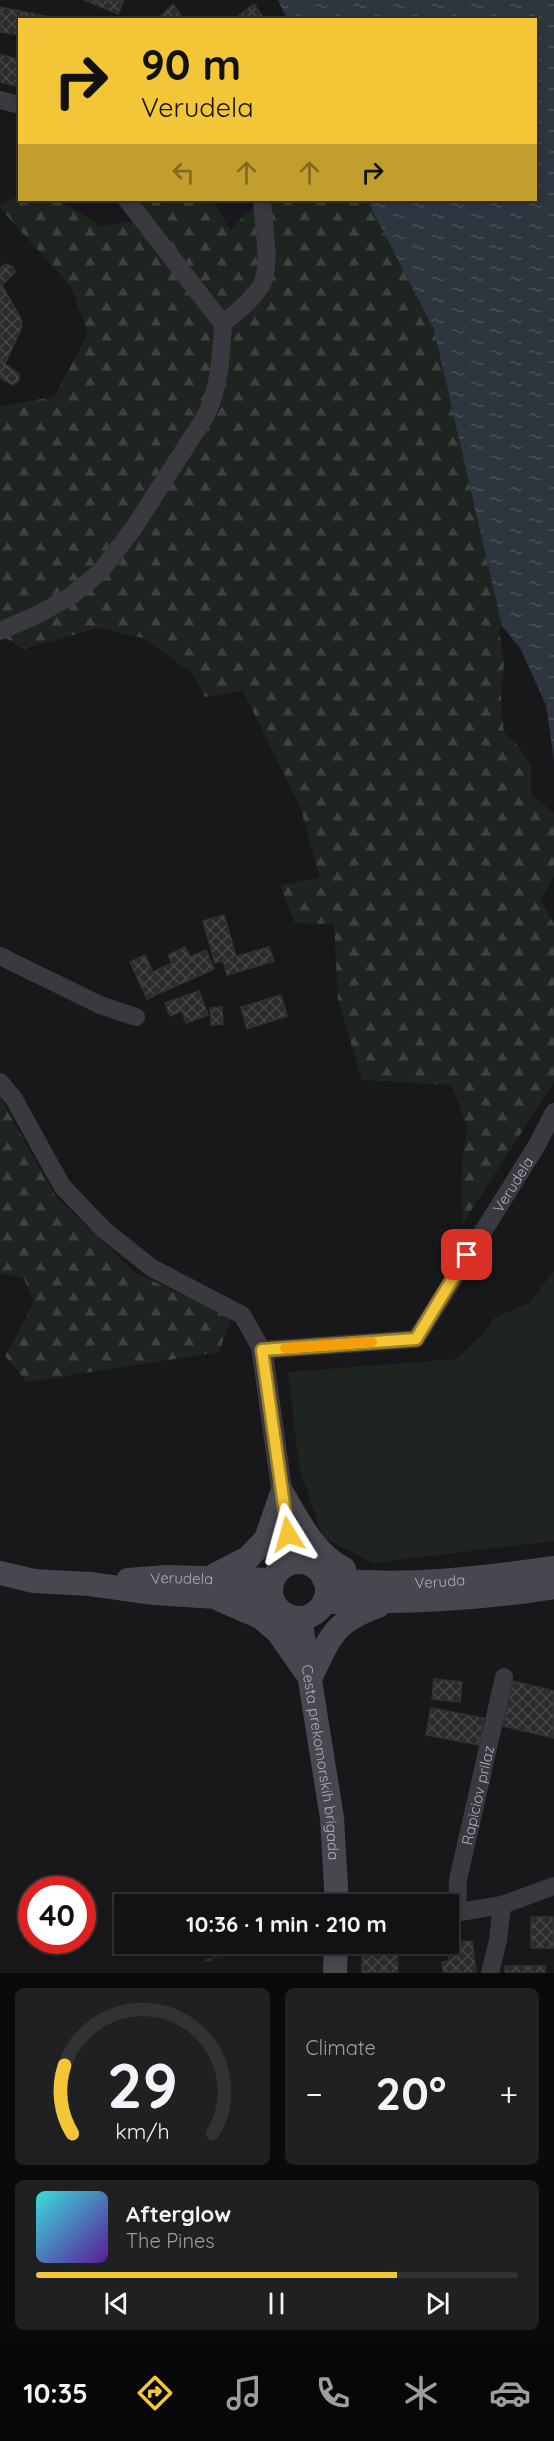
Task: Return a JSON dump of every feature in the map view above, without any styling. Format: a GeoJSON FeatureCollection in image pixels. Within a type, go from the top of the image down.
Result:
{"type":"FeatureCollection","features":[{"type":"Feature","properties":{"kind":"main road"},"geometry":{"type":"LineString","coordinates":[[282,1493],[266,1539],[248,1558],[213,1587],[260,1617],[278,1632],[310,1678],[326,1645],[339,1626],[394,1593]]}},
{"type":"Feature","properties":{"kind":"main road"},"geometry":{"type":"LineString","coordinates":[[282,1493],[315,1547],[324,1556],[344,1569],[394,1593]]}},
{"type":"Feature","properties":{"kind":"main road"},"geometry":{"type":"LineString","coordinates":[[298,1562],[313,1567],[324,1590],[314,1613],[300,1618],[285,1615],[279,1610],[278,1580],[298,1562]]}},
{"type":"Feature","properties":{"kind":"main road","name":"Veruda"},"geometry":{"type":"LineString","coordinates":[[394,1593],[461,1580],[554,1568]]}},
{"type":"Feature","properties":{"kind":"main road","name":"Verudela"},"geometry":{"type":"LineString","coordinates":[[0,1573],[34,1581],[90,1584],[122,1590],[213,1587],[278,1580]]}},
{"type":"Feature","properties":{"kind":"main road","name":"Veruda"},"geometry":{"type":"LineString","coordinates":[[324,1590],[468,1598],[554,1587]]}},
{"type":"Feature","properties":{"kind":"main road","name":"Cesta prekomorskih brigada"},"geometry":{"type":"LineString","coordinates":[[300,1618],[332,1818],[336,1894]]}},
{"type":"Feature","properties":{"kind":"main road"},"geometry":{"type":"LineString","coordinates":[[335,1973],[336,1954]]}},
{"type":"Feature","properties":{"kind":"street"},"geometry":{"type":"LineString","coordinates":[[0,100],[18,104]]}},
{"type":"Feature","properties":{"kind":"street"},"geometry":{"type":"LineString","coordinates":[[0,631],[39,614],[71,596],[100,572],[133,529],[215,398],[221,373],[223,324],[128,201]]}},
{"type":"Feature","properties":{"kind":"street"},"geometry":{"type":"LineString","coordinates":[[223,324],[246,304],[264,280],[262,201]]}},
{"type":"Feature","properties":{"kind":"street"},"geometry":{"type":"LineString","coordinates":[[0,956],[99,1005],[136,1017]]}},
{"type":"Feature","properties":{"kind":"street"},"geometry":{"type":"LineString","coordinates":[[0,1082],[14,1100],[62,1186],[104,1230],[152,1268],[242,1315],[262,1350],[282,1493],[278,1580]]}},
{"type":"Feature","properties":{"kind":"street","name":"Verudela"},"geometry":{"type":"LineString","coordinates":[[262,1350],[416,1339],[537,1145],[554,1112]]}},
{"type":"Feature","properties":{"kind":"street","name":"Rapiciov prilaz"},"geometry":{"type":"LineString","coordinates":[[456,1894],[504,1677]]}},
{"type":"Feature","properties":{"kind":"street"},"geometry":{"type":"LineString","coordinates":[[459,1912],[502,1905],[554,1886]]}},
{"type":"Feature","properties":{"kind":"street"},"geometry":{"type":"LineString","coordinates":[[490,1973],[498,1940],[502,1905]]}},
{"type":"Feature","properties":{"kind":"green space"},"geometry":{"type":"Polygon","coordinates":[[[18,196],[18,201],[62,201],[100,226],[147,220],[140,201],[214,201],[230,230],[259,201],[368,201],[434,330],[502,626],[499,630],[504,663],[501,697],[504,733],[518,746],[531,765],[531,795],[554,813],[554,876],[541,900],[554,924],[554,1082],[463,1223],[462,1162],[467,1128],[452,1085],[362,1080],[338,1000],[334,924],[295,923],[280,885],[320,878],[300,806],[243,691],[205,697],[191,672],[143,638],[98,628],[24,649],[0,635],[0,406],[54,397],[88,334],[71,287],[0,208],[0,205],[18,196]]]}},
{"type":"Feature","properties":{"kind":"green space"},"geometry":{"type":"Polygon","coordinates":[[[0,1097],[56,1197],[134,1272],[231,1318],[219,1352],[27,1382],[5,1356],[34,1303],[24,1278],[0,1273],[0,1097]]]}},
{"type":"Feature","properties":{"kind":"green space"},"geometry":{"type":"Polygon","coordinates":[[[554,1271],[554,1541],[373,1563],[323,1537],[299,1467],[288,1372],[456,1359],[484,1333],[494,1318],[529,1303],[554,1271]]]}},
{"type":"Feature","properties":{"kind":"green space"},"geometry":{"type":"Polygon","coordinates":[[[216,1954],[238,1954],[199,1964],[216,1954]]]}},
{"type":"Feature","properties":{"kind":"water"},"geometry":{"type":"Polygon","coordinates":[[[278,0],[554,0],[554,760],[546,705],[520,648],[502,626],[434,330],[368,201],[537,201],[537,18],[287,18],[278,0]]]}},
{"type":"Feature","properties":{"kind":"building"},"geometry":{"type":"Polygon","coordinates":[[[84,0],[124,0],[118,14],[84,0]]]}},
{"type":"Feature","properties":{"kind":"building"},"geometry":{"type":"Polygon","coordinates":[[[173,4],[183,18],[159,18],[173,4]]]}},
{"type":"Feature","properties":{"kind":"building"},"geometry":{"type":"Polygon","coordinates":[[[254,4],[264,18],[236,18],[254,4]]]}},
{"type":"Feature","properties":{"kind":"building"},"geometry":{"type":"Polygon","coordinates":[[[0,7],[51,18],[18,18],[18,35],[0,32],[0,7]]]}},
{"type":"Feature","properties":{"kind":"building"},"geometry":{"type":"Polygon","coordinates":[[[0,54],[18,59],[18,86],[0,82],[0,54]]]}},
{"type":"Feature","properties":{"kind":"building"},"geometry":{"type":"Polygon","coordinates":[[[6,264],[13,267],[15,272],[2,285],[21,319],[22,327],[5,364],[19,374],[19,381],[13,385],[0,378],[0,268],[6,264]]]}},
{"type":"Feature","properties":{"kind":"building"},"geometry":{"type":"Polygon","coordinates":[[[224,915],[236,956],[215,963],[203,921],[224,915]]]}},
{"type":"Feature","properties":{"kind":"building"},"geometry":{"type":"Polygon","coordinates":[[[185,947],[190,957],[206,950],[214,969],[162,992],[153,972],[172,963],[168,955],[185,947]]]}},
{"type":"Feature","properties":{"kind":"building"},"geometry":{"type":"Polygon","coordinates":[[[269,947],[274,961],[227,975],[223,960],[269,947]]]}},
{"type":"Feature","properties":{"kind":"building"},"geometry":{"type":"Polygon","coordinates":[[[145,955],[162,992],[147,999],[130,962],[145,955]]]}},
{"type":"Feature","properties":{"kind":"building"},"geometry":{"type":"Polygon","coordinates":[[[199,991],[208,1015],[186,1023],[182,1011],[170,1016],[165,1003],[199,991]]]}},
{"type":"Feature","properties":{"kind":"building"},"geometry":{"type":"Polygon","coordinates":[[[281,995],[287,1016],[247,1029],[241,1007],[281,995]]]}},
{"type":"Feature","properties":{"kind":"building"},"geometry":{"type":"Polygon","coordinates":[[[222,1007],[223,1024],[211,1025],[210,1008],[222,1007]]]}},
{"type":"Feature","properties":{"kind":"building"},"geometry":{"type":"Polygon","coordinates":[[[434,1679],[462,1682],[460,1702],[432,1699],[434,1679]]]}},
{"type":"Feature","properties":{"kind":"building"},"geometry":{"type":"Polygon","coordinates":[[[513,1681],[554,1691],[554,1738],[503,1726],[513,1681]]]}},
{"type":"Feature","properties":{"kind":"building"},"geometry":{"type":"Polygon","coordinates":[[[431,1708],[484,1718],[479,1745],[426,1735],[431,1708]]]}},
{"type":"Feature","properties":{"kind":"building"},"geometry":{"type":"Polygon","coordinates":[[[531,1917],[553,1917],[554,1948],[531,1948],[531,1917]]]}},
{"type":"Feature","properties":{"kind":"building"},"geometry":{"type":"Polygon","coordinates":[[[472,1941],[476,1972],[443,1973],[442,1962],[449,1961],[449,1954],[459,1954],[459,1942],[472,1941]]]}},
{"type":"Feature","properties":{"kind":"building"},"geometry":{"type":"Polygon","coordinates":[[[367,1954],[397,1954],[398,1973],[362,1973],[362,1956],[367,1956],[367,1954]]]}},
{"type":"Feature","properties":{"kind":"building"},"geometry":{"type":"Polygon","coordinates":[[[505,1966],[545,1966],[545,1973],[505,1973],[505,1966]]]}},
{"type":"Feature","properties":{"kind":"slow traffic"},"geometry":{"type":"LineString","coordinates":[[285,1348],[372,1342]]}},
{"type":"Feature","properties":{"kind":"route"},"geometry":{"type":"LineString","coordinates":[[288,1534],[262,1350],[416,1339],[467,1255]]}}]}
